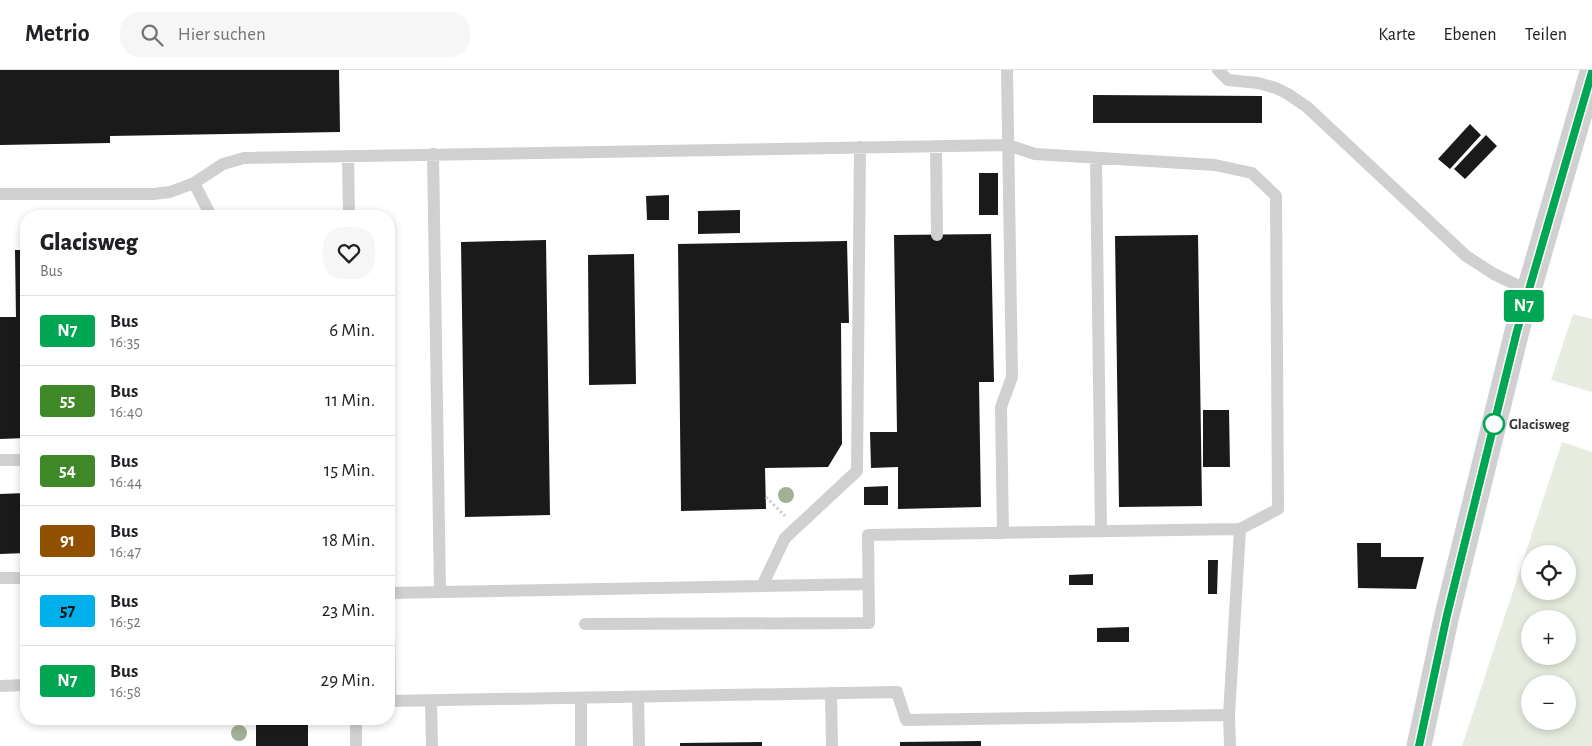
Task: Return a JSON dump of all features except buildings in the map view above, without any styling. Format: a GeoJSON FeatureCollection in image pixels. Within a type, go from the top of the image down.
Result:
{"type":"FeatureCollection","features":[{"type":"Feature","properties":{"kind":"street"},"geometry":{"type":"LineString","coordinates":[[1419,746],[1447,615],[1517,331],[1587,109],[1592,72]]}},
{"type":"Feature","properties":{"kind":"lane"},"geometry":{"type":"LineString","coordinates":[[1003,533],[1001,407],[1012,377],[1007,70]]}},
{"type":"Feature","properties":{"kind":"lane"},"geometry":{"type":"LineString","coordinates":[[1218,70],[1228,80],[1258,83],[1276,88],[1307,107],[1466,256],[1479,266],[1529,290]]}},
{"type":"Feature","properties":{"kind":"lane"},"geometry":{"type":"LineString","coordinates":[[0,194],[153,194],[170,192],[194,183],[223,164],[244,158],[1008,145],[1035,154],[1215,164],[1252,173],[1276,196],[1278,509],[1240,529],[868,536],[869,623],[585,624]]}},
{"type":"Feature","properties":{"kind":"lane"},"geometry":{"type":"LineString","coordinates":[[936,146],[937,235]]}},
{"type":"Feature","properties":{"kind":"lane"},"geometry":{"type":"LineString","coordinates":[[762,586],[784,538],[857,471],[860,147]]}},
{"type":"Feature","properties":{"kind":"lane"},"geometry":{"type":"LineString","coordinates":[[433,154],[440,592]]}},
{"type":"Feature","properties":{"kind":"lane"},"geometry":{"type":"LineString","coordinates":[[348,156],[348,210]]}},
{"type":"Feature","properties":{"kind":"lane"},"geometry":{"type":"LineString","coordinates":[[1096,158],[1101,531]]}},
{"type":"Feature","properties":{"kind":"lane"},"geometry":{"type":"LineString","coordinates":[[194,183],[208,210]]}},
{"type":"Feature","properties":{"kind":"lane"},"geometry":{"type":"LineString","coordinates":[[0,460],[20,460]]}},
{"type":"Feature","properties":{"kind":"lane"},"geometry":{"type":"LineString","coordinates":[[1230,746],[1229,715],[1240,529]]}},
{"type":"Feature","properties":{"kind":"lane"},"geometry":{"type":"LineString","coordinates":[[0,578],[20,578]]}},
{"type":"Feature","properties":{"kind":"lane"},"geometry":{"type":"LineString","coordinates":[[395,593],[868,584]]}},
{"type":"Feature","properties":{"kind":"lane"},"geometry":{"type":"LineString","coordinates":[[0,686],[20,685]]}},
{"type":"Feature","properties":{"kind":"lane"},"geometry":{"type":"LineString","coordinates":[[395,701],[897,692],[906,720],[1229,715]]}},
{"type":"Feature","properties":{"kind":"lane"},"geometry":{"type":"LineString","coordinates":[[831,693],[832,746]]}},
{"type":"Feature","properties":{"kind":"lane"},"geometry":{"type":"LineString","coordinates":[[638,697],[639,746]]}},
{"type":"Feature","properties":{"kind":"lane"},"geometry":{"type":"LineString","coordinates":[[581,698],[581,746]]}},
{"type":"Feature","properties":{"kind":"lane"},"geometry":{"type":"LineString","coordinates":[[431,701],[432,746]]}},
{"type":"Feature","properties":{"kind":"lane"},"geometry":{"type":"LineString","coordinates":[[356,725],[356,746]]}},
{"type":"Feature","properties":{"kind":"path"},"geometry":{"type":"LineString","coordinates":[[766,497],[786,518]]}},
{"type":"Feature","properties":{"kind":"shaded area"},"geometry":{"type":"Polygon","coordinates":[[[1573,314],[1592,319],[1592,392],[1551,380],[1573,314]]]}},
{"type":"Feature","properties":{"kind":"shaded area"},"geometry":{"type":"Polygon","coordinates":[[[1562,442],[1592,452],[1592,746],[1462,746],[1521,567],[1521,600],[1576,600],[1576,545],[1528,545],[1562,442]]]}},
{"type":"Feature","properties":{"kind":"bus line","name":"N7"},"geometry":{"type":"LineString","coordinates":[[1419,746],[1447,615],[1517,331],[1592,72]]}},
{"type":"Feature","properties":{"kind":"place","name":"Glacisweg"},"geometry":{"type":"Point","coordinates":[1494,424]}}]}
